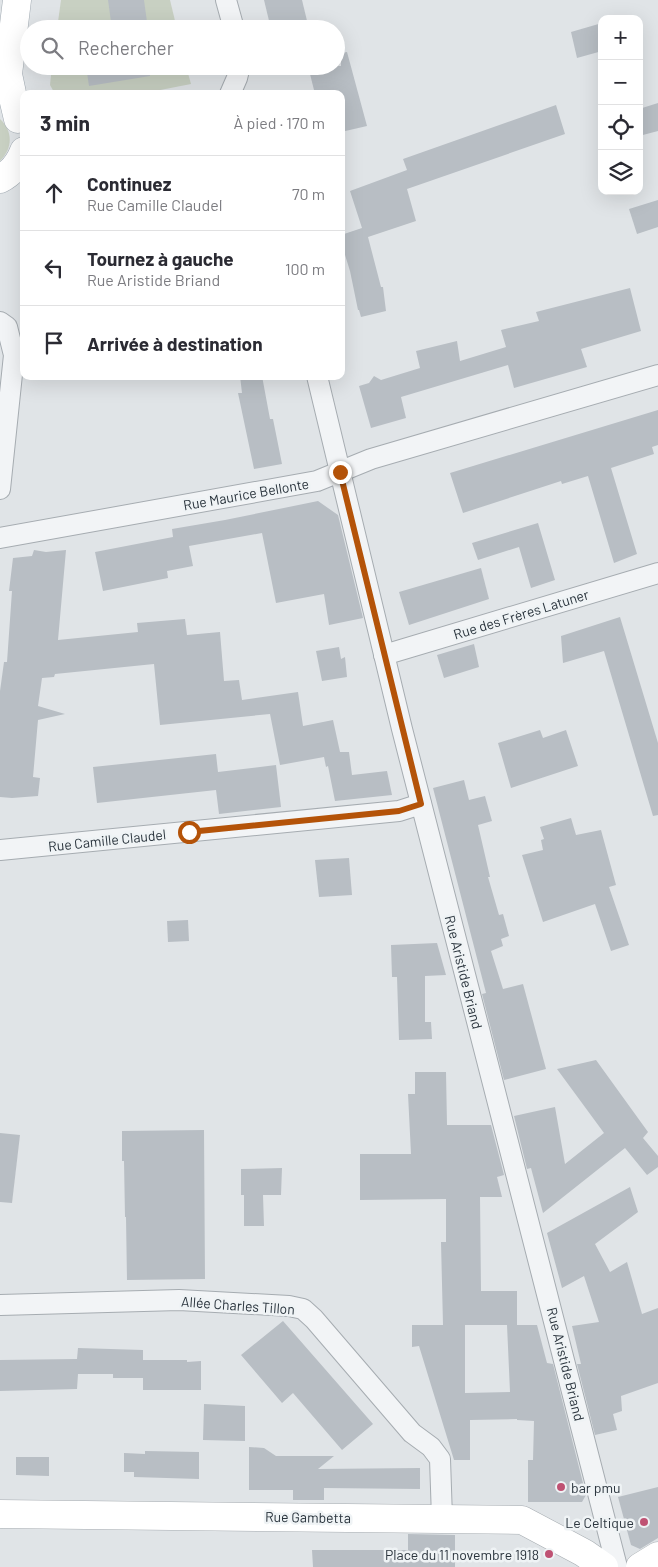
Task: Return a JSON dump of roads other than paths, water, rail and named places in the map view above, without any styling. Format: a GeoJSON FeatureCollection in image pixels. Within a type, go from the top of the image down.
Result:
{"type":"FeatureCollection","features":[{"type":"Feature","properties":{"kind":"main road"},"geometry":{"type":"LineString","coordinates":[[14,117],[14,105],[8,74],[17,0]]}},
{"type":"Feature","properties":{"kind":"main road","name":"Rue Gambetta"},"geometry":{"type":"LineString","coordinates":[[0,1514],[522,1520],[584,1553],[604,1567]]}},
{"type":"Feature","properties":{"kind":"main road"},"geometry":{"type":"LineString","coordinates":[[640,1567],[658,1556]]}},
{"type":"Feature","properties":{"kind":"street"},"geometry":{"type":"LineString","coordinates":[[226,0],[232,20]]}},
{"type":"Feature","properties":{"kind":"street"},"geometry":{"type":"LineString","coordinates":[[232,90],[238,75]]}},
{"type":"Feature","properties":{"kind":"street"},"geometry":{"type":"LineString","coordinates":[[0,322],[7,328],[14,355],[0,489]]}},
{"type":"Feature","properties":{"kind":"street","name":"Rue Maurice Bellonte"},"geometry":{"type":"LineString","coordinates":[[0,538],[317,480],[371,459],[658,375]]}},
{"type":"Feature","properties":{"kind":"street","name":"Rue Aristide Briand"},"geometry":{"type":"LineString","coordinates":[[318,380],[421,804],[617,1567]]}},
{"type":"Feature","properties":{"kind":"street","name":"Rue des Frères Latuner"},"geometry":{"type":"LineString","coordinates":[[384,655],[658,573]]}},
{"type":"Feature","properties":{"kind":"street","name":"Rue Camille Claudel"},"geometry":{"type":"LineString","coordinates":[[0,850],[399,811],[421,804]]}},
{"type":"Feature","properties":{"kind":"street","name":"Allée Charles Tillon"},"geometry":{"type":"LineString","coordinates":[[0,1305],[178,1300],[289,1306],[303,1309],[314,1319],[412,1433],[432,1447],[440,1459],[442,1518]]}},
{"type":"Feature","properties":{"kind":"place","name":"bar pmu"},"geometry":{"type":"Point","coordinates":[561,1487]}},
{"type":"Feature","properties":{"kind":"place","name":"Le Celtique"},"geometry":{"type":"Point","coordinates":[644,1522]}},
{"type":"Feature","properties":{"kind":"place","name":"Place du 11 novembre 1918"},"geometry":{"type":"Point","coordinates":[549,1554]}}]}
